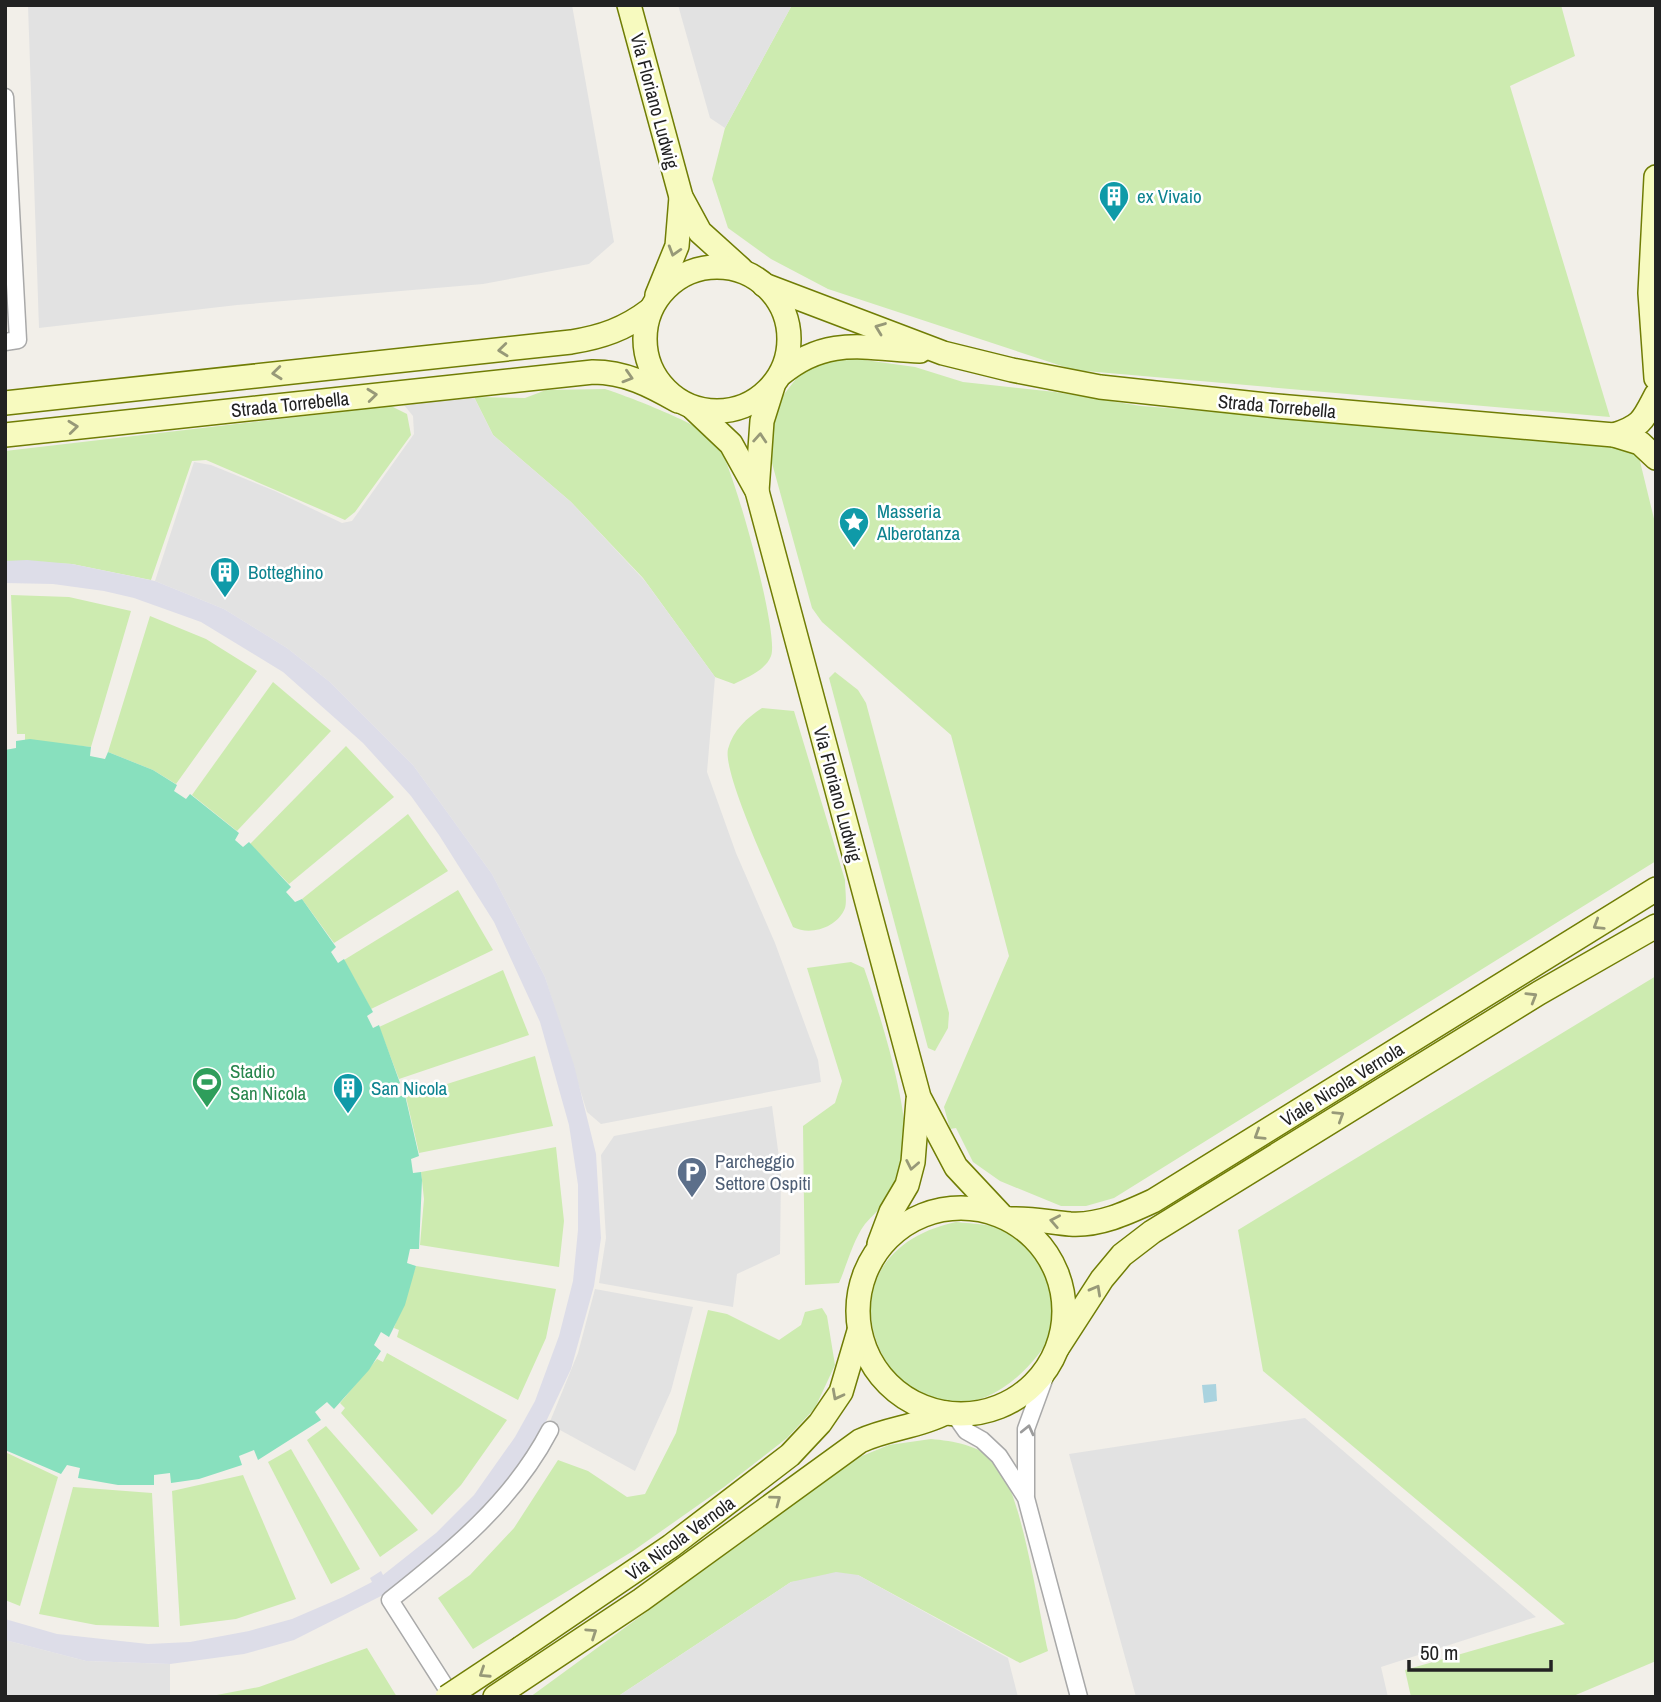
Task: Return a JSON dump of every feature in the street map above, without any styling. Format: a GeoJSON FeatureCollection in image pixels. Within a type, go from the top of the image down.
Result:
{"type":"FeatureCollection","features":[{"type":"Feature","properties":{"kind":"main road","name":"Via Floriano Ludwig"},"geometry":{"type":"LineString","coordinates":[[629,5],[681,197]]}},
{"type":"Feature","properties":{"kind":"main road"},"geometry":{"type":"LineString","coordinates":[[1656,177],[1650,293],[1656,378]]}},
{"type":"Feature","properties":{"kind":"main road"},"geometry":{"type":"LineString","coordinates":[[681,197],[700,232],[745,272],[764,285],[943,353]]}},
{"type":"Feature","properties":{"kind":"main road"},"geometry":{"type":"LineString","coordinates":[[681,197],[677,246],[652,306],[646,332],[647,352],[665,389],[730,444],[757,491]]}},
{"type":"Feature","properties":{"kind":"main road"},"geometry":{"type":"LineString","coordinates":[[652,306],[681,276],[703,268],[724,267],[745,272]]}},
{"type":"Feature","properties":{"kind":"main road"},"geometry":{"type":"LineString","coordinates":[[757,491],[762,421],[788,343],[786,322],[777,300],[764,285]]}},
{"type":"Feature","properties":{"kind":"main road","name":"Strada Torrebella"},"geometry":{"type":"LineString","coordinates":[[5,402],[571,342],[603,337],[629,326],[652,306]]}},
{"type":"Feature","properties":{"kind":"main road"},"geometry":{"type":"LineString","coordinates":[[685,405],[714,410],[736,408],[756,399],[813,352],[831,348],[943,353]]}},
{"type":"Feature","properties":{"kind":"main road","name":"Strada Torrebella"},"geometry":{"type":"LineString","coordinates":[[943,353],[1012,370],[1161,395],[1614,435],[1640,443],[1656,458]]}},
{"type":"Feature","properties":{"kind":"main road","name":"Strada Torrebella"},"geometry":{"type":"LineString","coordinates":[[5,435],[574,373],[609,372],[628,377],[649,384],[685,405]]}},
{"type":"Feature","properties":{"kind":"main road"},"geometry":{"type":"LineString","coordinates":[[1614,435],[1635,428],[1642,422],[1656,395]]}},
{"type":"Feature","properties":{"kind":"main road","name":"Via Floriano Ludwig"},"geometry":{"type":"LineString","coordinates":[[757,491],[919,1097]]}},
{"type":"Feature","properties":{"kind":"main road","name":"Viale Nicola Vernola"},"geometry":{"type":"LineString","coordinates":[[1005,1217],[1039,1218],[1071,1224],[1095,1223],[1127,1213],[1153,1200],[1656,888]]}},
{"type":"Feature","properties":{"kind":"main road","name":"Viale Nicola Vernola"},"geometry":{"type":"LineString","coordinates":[[1054,1356],[1102,1279],[1122,1255],[1152,1233],[1539,993],[1656,926]]}},
{"type":"Feature","properties":{"kind":"main road"},"geometry":{"type":"LineString","coordinates":[[919,1097],[957,1167],[1005,1217],[1034,1237],[1052,1260],[1063,1298],[1065,1318],[1054,1356],[1031,1387],[1008,1403],[981,1412],[949,1413],[920,1406],[899,1394],[881,1376],[867,1355],[859,1331],[858,1298],[864,1274],[910,1174],[919,1097]]}},
{"type":"Feature","properties":{"kind":"main road"},"geometry":{"type":"LineString","coordinates":[[876,1252],[901,1228],[931,1212],[954,1207],[977,1208],[1005,1217]]}},
{"type":"Feature","properties":{"kind":"main road","name":"Via Nicola Vernola"},"geometry":{"type":"LineString","coordinates":[[450,1697],[671,1546],[790,1455],[820,1423],[841,1392],[859,1331]]}},
{"type":"Feature","properties":{"kind":"main road","name":"Via Nicola Vernola"},"geometry":{"type":"LineString","coordinates":[[495,1697],[652,1592],[860,1441],[881,1431],[922,1425],[949,1413]]}},
{"type":"Feature","properties":{"kind":"street"},"geometry":{"type":"LineString","coordinates":[[5,97],[12,341]]}},
{"type":"Feature","properties":{"kind":"street"},"geometry":{"type":"LineString","coordinates":[[1054,1356],[1026,1429],[1026,1498],[1079,1697]]}},
{"type":"Feature","properties":{"kind":"street"},"geometry":{"type":"LineString","coordinates":[[949,1413],[966,1431],[982,1440],[999,1456],[1026,1498]]}},
{"type":"Feature","properties":{"kind":"street"},"geometry":{"type":"LineString","coordinates":[[450,1697],[390,1600],[452,1551],[509,1492],[550,1430]]}},
{"type":"Feature","properties":{"kind":"green space"},"geometry":{"type":"Polygon","coordinates":[[[792,5],[1561,5],[1575,56],[1510,86],[1610,417],[1074,370],[828,289],[771,259],[728,228],[712,179],[725,128],[792,5]]]}},
{"type":"Feature","properties":{"kind":"green space"},"geometry":{"type":"Polygon","coordinates":[[[836,356],[915,367],[963,382],[1055,392],[1141,406],[1624,444],[1637,449],[1656,527],[1656,861],[1114,1198],[1086,1206],[1061,1206],[1000,1181],[973,1162],[956,1128],[950,1129],[944,1107],[1009,956],[951,735],[822,622],[812,608],[767,445],[778,402],[808,365],[836,356]]]}},
{"type":"Feature","properties":{"kind":"green space"},"geometry":{"type":"Polygon","coordinates":[[[605,389],[696,427],[716,441],[723,455],[753,548],[772,642],[771,656],[765,665],[734,684],[715,677],[643,578],[571,502],[493,435],[474,397],[525,398],[546,390],[605,389]]]}},
{"type":"Feature","properties":{"kind":"green space"},"geometry":{"type":"Polygon","coordinates":[[[391,406],[407,414],[411,435],[355,512],[345,520],[206,460],[192,461],[151,580],[72,564],[5,561],[5,451],[391,406]]]}},
{"type":"Feature","properties":{"kind":"green space"},"geometry":{"type":"Polygon","coordinates":[[[11,595],[69,597],[131,611],[91,747],[25,740],[25,734],[17,734],[11,595]]]}},
{"type":"Feature","properties":{"kind":"green space"},"geometry":{"type":"Polygon","coordinates":[[[150,616],[206,639],[257,671],[176,784],[153,770],[108,752],[150,616]]]}},
{"type":"Feature","properties":{"kind":"green space"},"geometry":{"type":"Polygon","coordinates":[[[835,672],[858,690],[866,703],[949,1013],[948,1028],[935,1051],[928,1048],[829,678],[835,672]]]}},
{"type":"Feature","properties":{"kind":"green space"},"geometry":{"type":"Polygon","coordinates":[[[273,682],[331,731],[237,831],[192,795],[273,682]]]}},
{"type":"Feature","properties":{"kind":"green space"},"geometry":{"type":"Polygon","coordinates":[[[762,708],[794,711],[845,880],[845,908],[841,915],[830,925],[815,930],[793,927],[753,836],[729,763],[728,749],[733,736],[741,725],[762,708]]]}},
{"type":"Feature","properties":{"kind":"green space","name":"Stadio San Nicola"},"geometry":{"type":"Polygon","coordinates":[[[30,739],[91,747],[90,756],[105,759],[108,752],[153,770],[177,785],[174,791],[186,799],[190,794],[239,833],[235,840],[243,847],[249,842],[291,887],[286,892],[295,902],[302,899],[336,947],[331,952],[338,963],[344,959],[373,1012],[367,1016],[373,1028],[379,1025],[400,1083],[394,1087],[397,1097],[405,1095],[419,1156],[411,1159],[413,1173],[421,1172],[422,1180],[419,1249],[410,1249],[407,1263],[416,1266],[405,1305],[389,1337],[381,1332],[374,1345],[381,1351],[369,1370],[334,1409],[327,1402],[315,1412],[321,1420],[258,1460],[254,1450],[239,1456],[242,1465],[199,1479],[171,1483],[170,1473],[154,1475],[154,1485],[118,1485],[78,1478],[80,1468],[67,1465],[61,1474],[5,1450],[5,750],[16,748],[16,741],[30,739]]]}},
{"type":"Feature","properties":{"kind":"green space"},"geometry":{"type":"Polygon","coordinates":[[[346,746],[394,797],[289,884],[250,844],[346,746]]]}},
{"type":"Feature","properties":{"kind":"green space"},"geometry":{"type":"Polygon","coordinates":[[[408,814],[448,871],[334,943],[302,899],[408,814]]]}},
{"type":"Feature","properties":{"kind":"green space"},"geometry":{"type":"Polygon","coordinates":[[[458,890],[493,950],[371,1009],[344,960],[458,890]]]}},
{"type":"Feature","properties":{"kind":"green space"},"geometry":{"type":"Polygon","coordinates":[[[851,962],[864,968],[888,1043],[902,1104],[906,1158],[899,1185],[861,1230],[839,1283],[805,1285],[803,1126],[835,1103],[842,1081],[807,968],[851,962]]]}},
{"type":"Feature","properties":{"kind":"green space"},"geometry":{"type":"Polygon","coordinates":[[[503,970],[529,1035],[399,1079],[379,1027],[503,970]]]}},
{"type":"Feature","properties":{"kind":"green space"},"geometry":{"type":"Polygon","coordinates":[[[1656,976],[1656,1661],[1571,1697],[1411,1697],[1405,1670],[1565,1624],[1263,1371],[1238,1230],[1656,976]]]}},
{"type":"Feature","properties":{"kind":"green space"},"geometry":{"type":"Polygon","coordinates":[[[535,1056],[553,1126],[419,1153],[406,1097],[535,1056]]]}},
{"type":"Feature","properties":{"kind":"green space"},"geometry":{"type":"Polygon","coordinates":[[[556,1147],[564,1221],[559,1267],[420,1245],[424,1199],[421,1172],[556,1147]]]}},
{"type":"Feature","properties":{"kind":"green space"},"geometry":{"type":"Polygon","coordinates":[[[956,1222],[1000,1228],[1027,1245],[1046,1274],[1054,1307],[1047,1340],[1038,1355],[993,1394],[949,1403],[912,1389],[885,1359],[872,1321],[876,1280],[903,1245],[956,1222]]]}},
{"type":"Feature","properties":{"kind":"green space"},"geometry":{"type":"Polygon","coordinates":[[[416,1266],[556,1289],[546,1338],[518,1400],[397,1337],[399,1330],[394,1328],[416,1266]]]}},
{"type":"Feature","properties":{"kind":"green space"},"geometry":{"type":"Polygon","coordinates":[[[822,1308],[827,1316],[835,1365],[815,1408],[787,1438],[724,1487],[633,1551],[473,1649],[438,1598],[470,1575],[514,1528],[558,1460],[588,1471],[627,1497],[645,1494],[676,1433],[708,1310],[727,1314],[779,1340],[801,1325],[805,1312],[822,1308]]]}},
{"type":"Feature","properties":{"kind":"green space"},"geometry":{"type":"Polygon","coordinates":[[[387,1353],[507,1420],[461,1485],[432,1515],[341,1413],[345,1408],[340,1403],[377,1359],[383,1362],[387,1353]]]}},
{"type":"Feature","properties":{"kind":"green space"},"geometry":{"type":"Polygon","coordinates":[[[326,1426],[418,1530],[380,1557],[307,1440],[326,1426]]]}},
{"type":"Feature","properties":{"kind":"green space"},"geometry":{"type":"Polygon","coordinates":[[[931,1439],[957,1443],[982,1452],[996,1463],[1005,1478],[1014,1499],[1028,1552],[1048,1651],[1020,1663],[858,1575],[791,1582],[617,1697],[530,1697],[857,1458],[889,1445],[931,1439]]]}},
{"type":"Feature","properties":{"kind":"green space"},"geometry":{"type":"Polygon","coordinates":[[[291,1449],[360,1569],[331,1584],[268,1462],[291,1449]]]}},
{"type":"Feature","properties":{"kind":"green space"},"geometry":{"type":"Polygon","coordinates":[[[5,1452],[58,1477],[20,1606],[5,1600],[5,1452]]]}},
{"type":"Feature","properties":{"kind":"green space"},"geometry":{"type":"Polygon","coordinates":[[[243,1475],[296,1599],[236,1619],[180,1626],[172,1491],[243,1475]]]}},
{"type":"Feature","properties":{"kind":"green space"},"geometry":{"type":"Polygon","coordinates":[[[73,1487],[152,1493],[159,1627],[96,1625],[39,1614],[73,1487]]]}},
{"type":"Feature","properties":{"kind":"green space"},"geometry":{"type":"Polygon","coordinates":[[[367,1648],[397,1697],[206,1697],[259,1687],[367,1648]]]}},
{"type":"Feature","properties":{"kind":"shaded area"},"geometry":{"type":"Polygon","coordinates":[[[28,5],[572,5],[614,242],[589,264],[483,284],[237,305],[39,328],[28,5]]]}},
{"type":"Feature","properties":{"kind":"shaded area"},"geometry":{"type":"Polygon","coordinates":[[[678,5],[792,5],[725,128],[710,118],[678,5]]]}},
{"type":"Feature","properties":{"kind":"shaded area"},"geometry":{"type":"Polygon","coordinates":[[[474,397],[493,435],[571,502],[645,581],[715,677],[707,772],[736,853],[775,943],[818,1060],[821,1082],[601,1124],[587,1112],[545,977],[492,874],[413,765],[330,682],[287,648],[224,609],[155,581],[194,462],[211,465],[275,491],[342,523],[352,521],[414,434],[413,416],[404,405],[474,397]]]}},
{"type":"Feature","properties":{"kind":"shaded area"},"geometry":{"type":"Polygon","coordinates":[[[5,561],[72,564],[155,581],[224,609],[287,648],[330,682],[413,765],[492,874],[545,977],[574,1065],[596,1154],[601,1238],[594,1286],[571,1369],[522,1465],[460,1536],[387,1593],[294,1640],[244,1654],[170,1664],[86,1661],[5,1640],[5,1619],[57,1634],[148,1644],[190,1642],[249,1631],[292,1619],[372,1582],[370,1578],[381,1571],[383,1575],[436,1533],[474,1495],[515,1437],[535,1401],[559,1336],[573,1281],[578,1230],[578,1185],[569,1125],[540,1022],[494,922],[411,796],[363,743],[283,672],[201,622],[134,598],[104,591],[53,584],[5,583],[5,561]]]}},
{"type":"Feature","properties":{"kind":"shaded area","name":"Parcheggio Settore Ospiti"},"geometry":{"type":"Polygon","coordinates":[[[772,1106],[781,1172],[780,1254],[737,1274],[733,1307],[599,1283],[606,1238],[601,1155],[614,1136],[772,1106]]]}},
{"type":"Feature","properties":{"kind":"shaded area"},"geometry":{"type":"Polygon","coordinates":[[[595,1289],[693,1307],[671,1391],[635,1471],[549,1424],[578,1353],[595,1289]]]}},
{"type":"Feature","properties":{"kind":"shaded area"},"geometry":{"type":"Polygon","coordinates":[[[1305,1418],[1536,1617],[1381,1667],[1388,1697],[1136,1697],[1069,1454],[1305,1418]]]}},
{"type":"Feature","properties":{"kind":"shaded area"},"geometry":{"type":"Polygon","coordinates":[[[836,1572],[858,1575],[1008,1658],[1018,1697],[617,1697],[791,1582],[836,1572]]]}},
{"type":"Feature","properties":{"kind":"shaded area"},"geometry":{"type":"Polygon","coordinates":[[[5,1640],[86,1661],[170,1664],[170,1697],[5,1697],[5,1640]]]}},
{"type":"Feature","properties":{"kind":"water"},"geometry":{"type":"Polygon","coordinates":[[[1216,1384],[1217,1401],[1204,1403],[1202,1385],[1216,1384]]]}},
{"type":"Feature","properties":{"kind":"place","name":"ex Vivaio"},"geometry":{"type":"Point","coordinates":[1114,223]}},
{"type":"Feature","properties":{"kind":"place","name":"Masseria Alberotanza"},"geometry":{"type":"Point","coordinates":[854,549]}},
{"type":"Feature","properties":{"kind":"place","name":"Botteghino"},"geometry":{"type":"Point","coordinates":[225,599]}},
{"type":"Feature","properties":{"kind":"place","name":"Stadio San Nicola"},"geometry":{"type":"Point","coordinates":[207,1109]}},
{"type":"Feature","properties":{"kind":"place","name":"San Nicola"},"geometry":{"type":"Point","coordinates":[348,1115]}},
{"type":"Feature","properties":{"kind":"place","name":"Parcheggio Settore Ospiti"},"geometry":{"type":"Point","coordinates":[692,1199]}}]}
